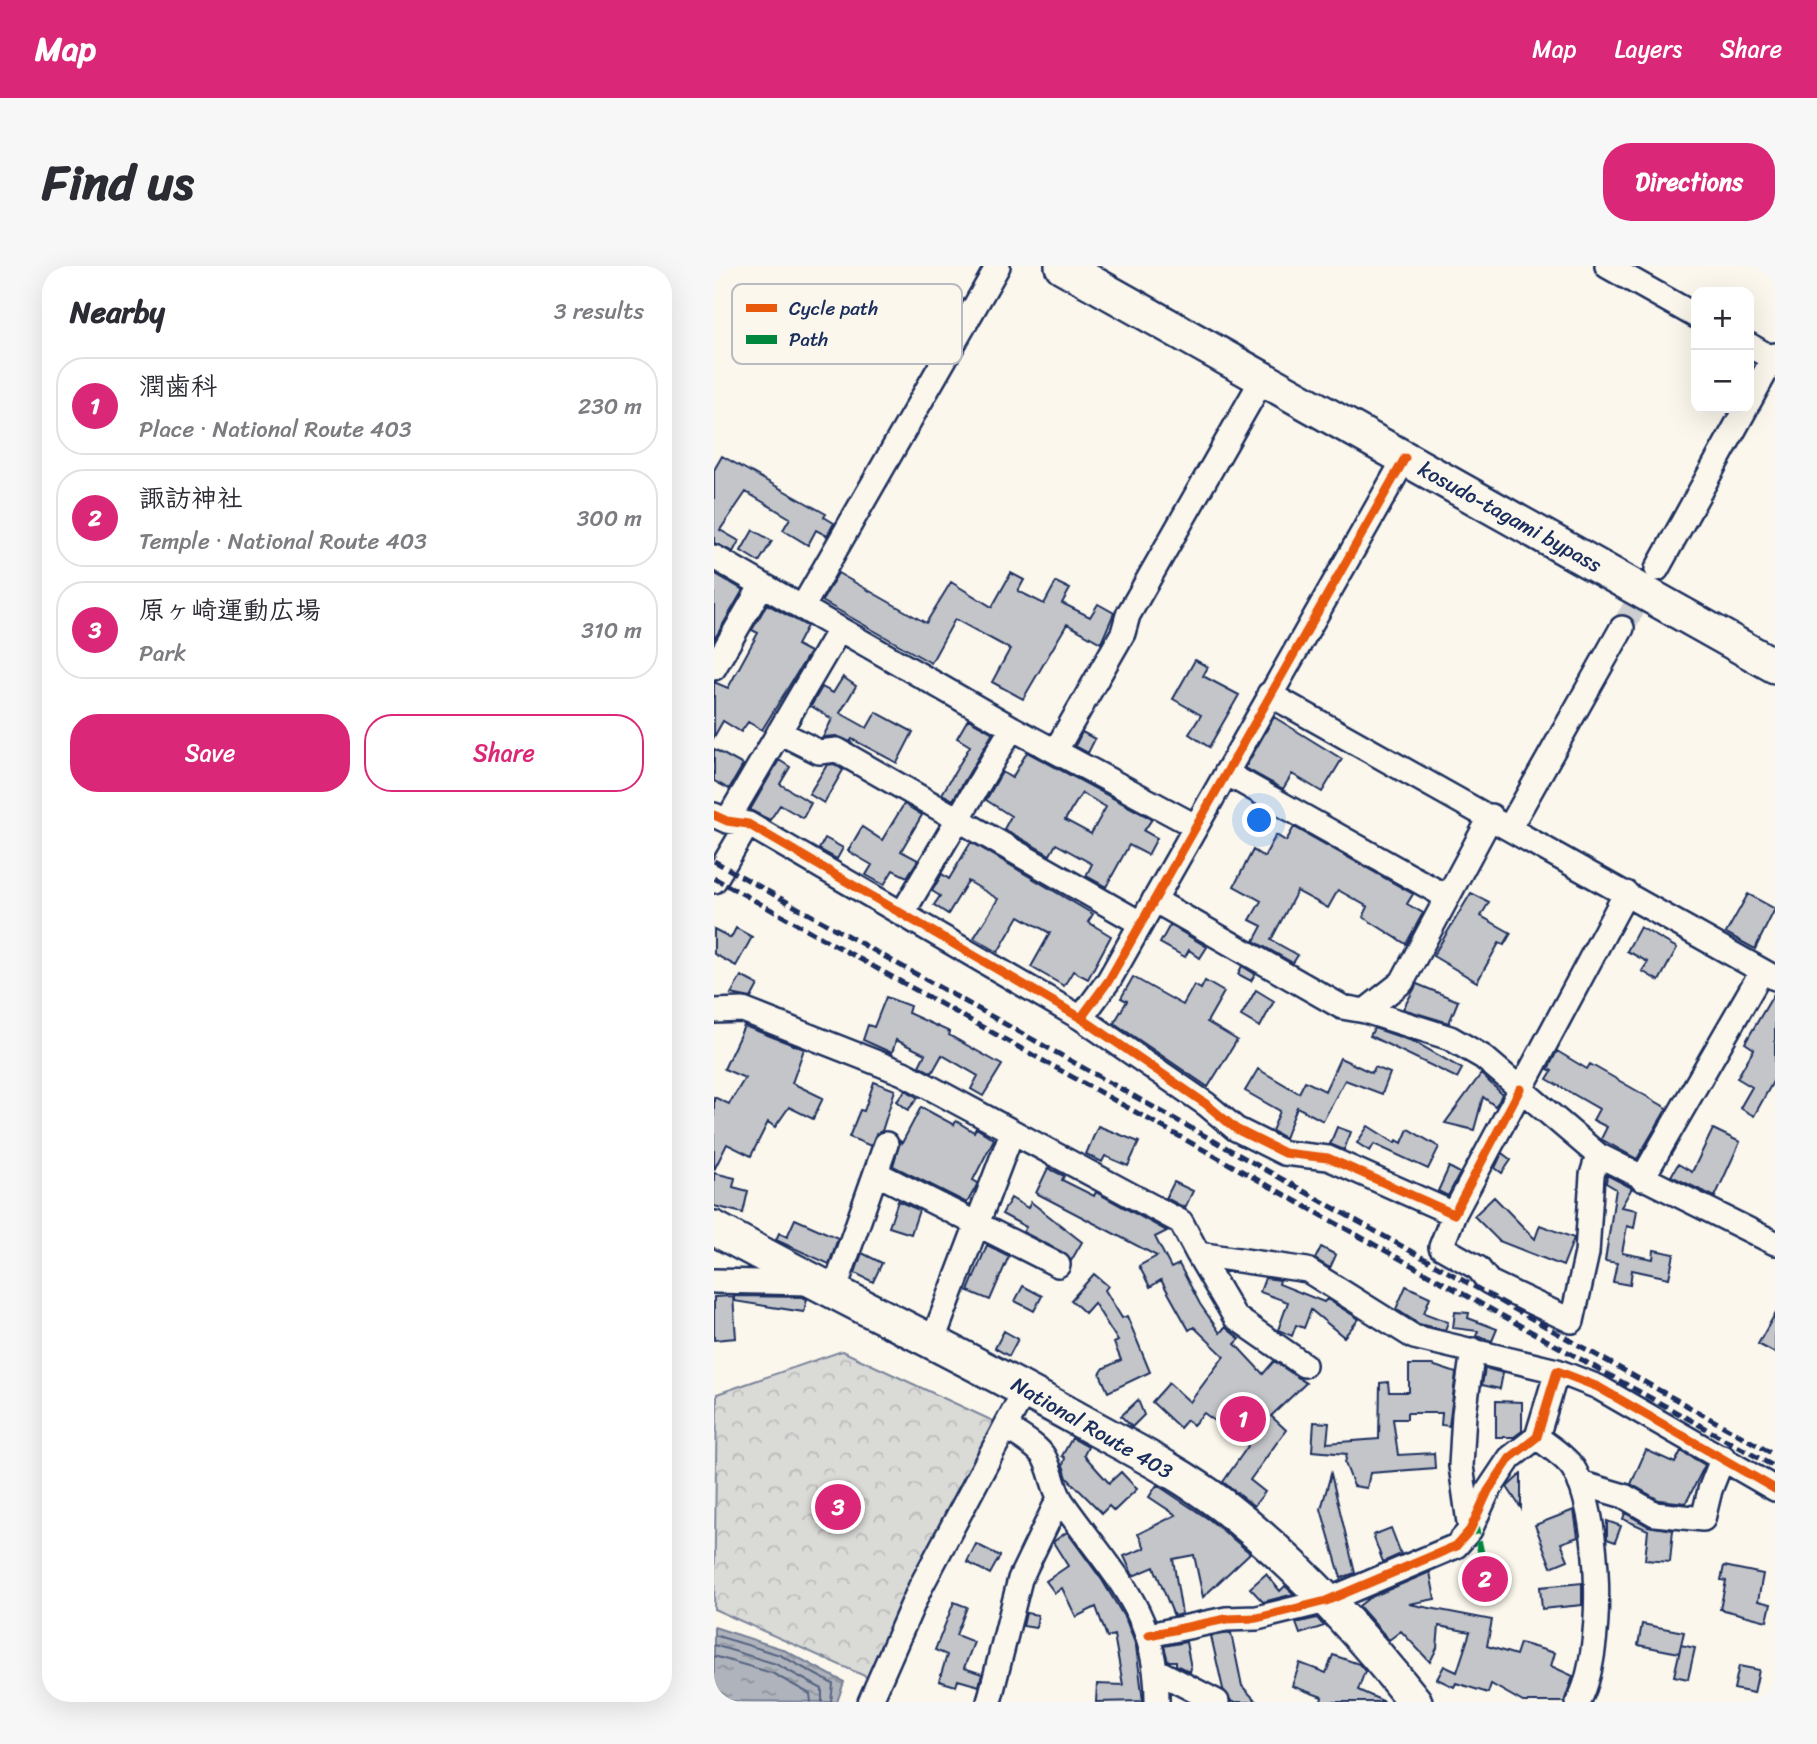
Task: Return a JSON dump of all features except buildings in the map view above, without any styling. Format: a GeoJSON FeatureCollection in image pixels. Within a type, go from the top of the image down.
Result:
{"type":"FeatureCollection","features":[{"type":"Feature","properties":{"kind":"highway","name":"kosudo-tagami bypass"},"geometry":{"type":"LineString","coordinates":[[1062,266],[1775,666]]}},
{"type":"Feature","properties":{"kind":"highway","name":"National Route 403"},"geometry":{"type":"LineString","coordinates":[[714,1228],[1025,1390],[1157,1463],[1220,1504],[1271,1546],[1326,1601],[1415,1702]]}},
{"type":"Feature","properties":{"kind":"street"},"geometry":{"type":"LineString","coordinates":[[962,329],[998,266]]}},
{"type":"Feature","properties":{"kind":"street"},"geometry":{"type":"LineString","coordinates":[[1607,266],[1691,313]]}},
{"type":"Feature","properties":{"kind":"street"},"geometry":{"type":"LineString","coordinates":[[1754,347],[1774,357],[1754,393]]}},
{"type":"Feature","properties":{"kind":"street"},"geometry":{"type":"LineString","coordinates":[[802,608],[942,364]]}},
{"type":"Feature","properties":{"kind":"street"},"geometry":{"type":"LineString","coordinates":[[1056,750],[1123,634],[1128,614],[1263,378]]}},
{"type":"Feature","properties":{"kind":"street"},"geometry":{"type":"LineString","coordinates":[[1657,569],[1743,413]]}},
{"type":"Feature","properties":{"kind":"street"},"geometry":{"type":"LineString","coordinates":[[1081,1017],[1110,980],[1269,694],[1405,458]]}},
{"type":"Feature","properties":{"kind":"street"},"geometry":{"type":"LineString","coordinates":[[714,557],[1012,728],[1195,826]]}},
{"type":"Feature","properties":{"kind":"street"},"geometry":{"type":"LineString","coordinates":[[714,668],[762,585]]}},
{"type":"Feature","properties":{"kind":"street"},"geometry":{"type":"LineString","coordinates":[[1365,1011],[1402,982],[1447,897],[1501,821],[1622,628]]}},
{"type":"Feature","properties":{"kind":"street"},"geometry":{"type":"LineString","coordinates":[[714,881],[730,820],[839,630]]}},
{"type":"Feature","properties":{"kind":"street"},"geometry":{"type":"LineString","coordinates":[[1269,694],[1501,821],[1768,974],[1642,1179]]}},
{"type":"Feature","properties":{"kind":"street"},"geometry":{"type":"LineString","coordinates":[[902,914],[1012,728]]}},
{"type":"Feature","properties":{"kind":"street"},"geometry":{"type":"LineString","coordinates":[[779,732],[820,752],[837,750],[1140,923]]}},
{"type":"Feature","properties":{"kind":"street"},"geometry":{"type":"LineString","coordinates":[[1226,773],[1447,897]]}},
{"type":"Feature","properties":{"kind":"street"},"geometry":{"type":"LineString","coordinates":[[730,820],[902,914],[1081,1017],[1206,1104],[1236,1129],[1284,1153],[1328,1158],[1454,1214]]}},
{"type":"Feature","properties":{"kind":"street"},"geometry":{"type":"LineString","coordinates":[[1598,1155],[1592,1175],[1587,1253],[1572,1321],[1489,1282],[1478,1268],[1441,1247],[1454,1214],[1626,893]]}},
{"type":"Feature","properties":{"kind":"street"},"geometry":{"type":"LineString","coordinates":[[1154,900],[1342,1007],[1365,1011],[1450,1038],[1483,1057],[1598,1155],[1775,1243]]}},
{"type":"Feature","properties":{"kind":"street"},"geometry":{"type":"LineString","coordinates":[[716,1016],[743,1010],[903,1073],[1181,1222],[1235,1317],[1304,1365]]}},
{"type":"Feature","properties":{"kind":"street"},"geometry":{"type":"LineString","coordinates":[[933,1340],[1012,1132]]}},
{"type":"Feature","properties":{"kind":"street"},"geometry":{"type":"LineString","coordinates":[[714,1281],[826,1287],[886,1144]]}},
{"type":"Feature","properties":{"kind":"street"},"geometry":{"type":"LineString","coordinates":[[876,1173],[1058,1265]]}},
{"type":"Feature","properties":{"kind":"street"},"geometry":{"type":"LineString","coordinates":[[1198,1254],[1307,1270],[1414,1337],[1557,1371],[1598,1387],[1775,1489]]}},
{"type":"Feature","properties":{"kind":"street"},"geometry":{"type":"LineString","coordinates":[[1470,1530],[1461,1466],[1464,1414],[1473,1350]]}},
{"type":"Feature","properties":{"kind":"street"},"geometry":{"type":"LineString","coordinates":[[1149,1635],[1226,1619],[1257,1618],[1326,1601],[1456,1546],[1470,1530],[1488,1491],[1510,1458],[1537,1437],[1557,1371]]}},
{"type":"Feature","properties":{"kind":"street"},"geometry":{"type":"LineString","coordinates":[[870,1702],[920,1588],[1025,1390]]}},
{"type":"Feature","properties":{"kind":"street"},"geometry":{"type":"LineString","coordinates":[[1006,1427],[1043,1455],[1059,1498],[1128,1591],[1149,1635],[1157,1671],[1157,1702]]}},
{"type":"Feature","properties":{"kind":"street"},"geometry":{"type":"LineString","coordinates":[[1537,1437],[1572,1466],[1586,1497],[1596,1545],[1593,1653],[1586,1689],[1578,1702]]}},
{"type":"Feature","properties":{"kind":"street"},"geometry":{"type":"LineString","coordinates":[[1580,1483],[1624,1496],[1655,1514],[1703,1519],[1710,1490],[1723,1457]]}},
{"type":"Feature","properties":{"kind":"street"},"geometry":{"type":"LineString","coordinates":[[989,1702],[1020,1579],[1059,1498]]}},
{"type":"Feature","properties":{"kind":"street"},"geometry":{"type":"LineString","coordinates":[[1157,1671],[1217,1702]]}},
{"type":"Feature","properties":{"kind":"green space"},"geometry":{"type":"Polygon","coordinates":[[[842,1351],[1006,1427],[878,1682],[714,1609],[717,1394],[842,1351]]]}},
{"type":"Feature","properties":{"kind":"water"},"geometry":{"type":"Polygon","coordinates":[[[714,1627],[782,1649],[844,1682],[837,1702],[714,1701],[714,1627]]]}},
{"type":"Feature","properties":{"kind":"tunnel"},"geometry":{"type":"LineString","coordinates":[[1622,628],[1651,579]]}},
{"type":"Feature","properties":{"kind":"railway"},"geometry":{"type":"LineString","coordinates":[[714,861],[1775,1455]]}},
{"type":"Feature","properties":{"kind":"railway"},"geometry":{"type":"LineString","coordinates":[[714,878],[1775,1467]]}},
{"type":"Feature","properties":{"kind":"marked path"},"geometry":{"type":"LineString","coordinates":[[1474,1521],[1483,1562]]}},
{"type":"Feature","properties":{"kind":"cycle path"},"geometry":{"type":"LineString","coordinates":[[1081,1018],[1109,980],[1405,458]]}},
{"type":"Feature","properties":{"kind":"cycle path"},"geometry":{"type":"LineString","coordinates":[[714,815],[727,821],[748,824],[1081,1018],[1206,1104],[1236,1129],[1284,1153],[1328,1158],[1454,1214],[1520,1089]]}},
{"type":"Feature","properties":{"kind":"cycle path"},"geometry":{"type":"LineString","coordinates":[[1149,1635],[1226,1619],[1257,1618],[1326,1601],[1456,1546],[1470,1530],[1488,1491],[1510,1458],[1537,1437],[1557,1371],[1598,1387],[1775,1489]]}},
{"type":"Feature","properties":{"kind":"place","name":"潤歯科"},"geometry":{"type":"Point","coordinates":[1243,1419]}},
{"type":"Feature","properties":{"kind":"place","name":"原ヶ崎運動広場"},"geometry":{"type":"Point","coordinates":[838,1507]}},
{"type":"Feature","properties":{"kind":"place","name":"諏訪神社"},"geometry":{"type":"Point","coordinates":[1485,1579]}}]}
